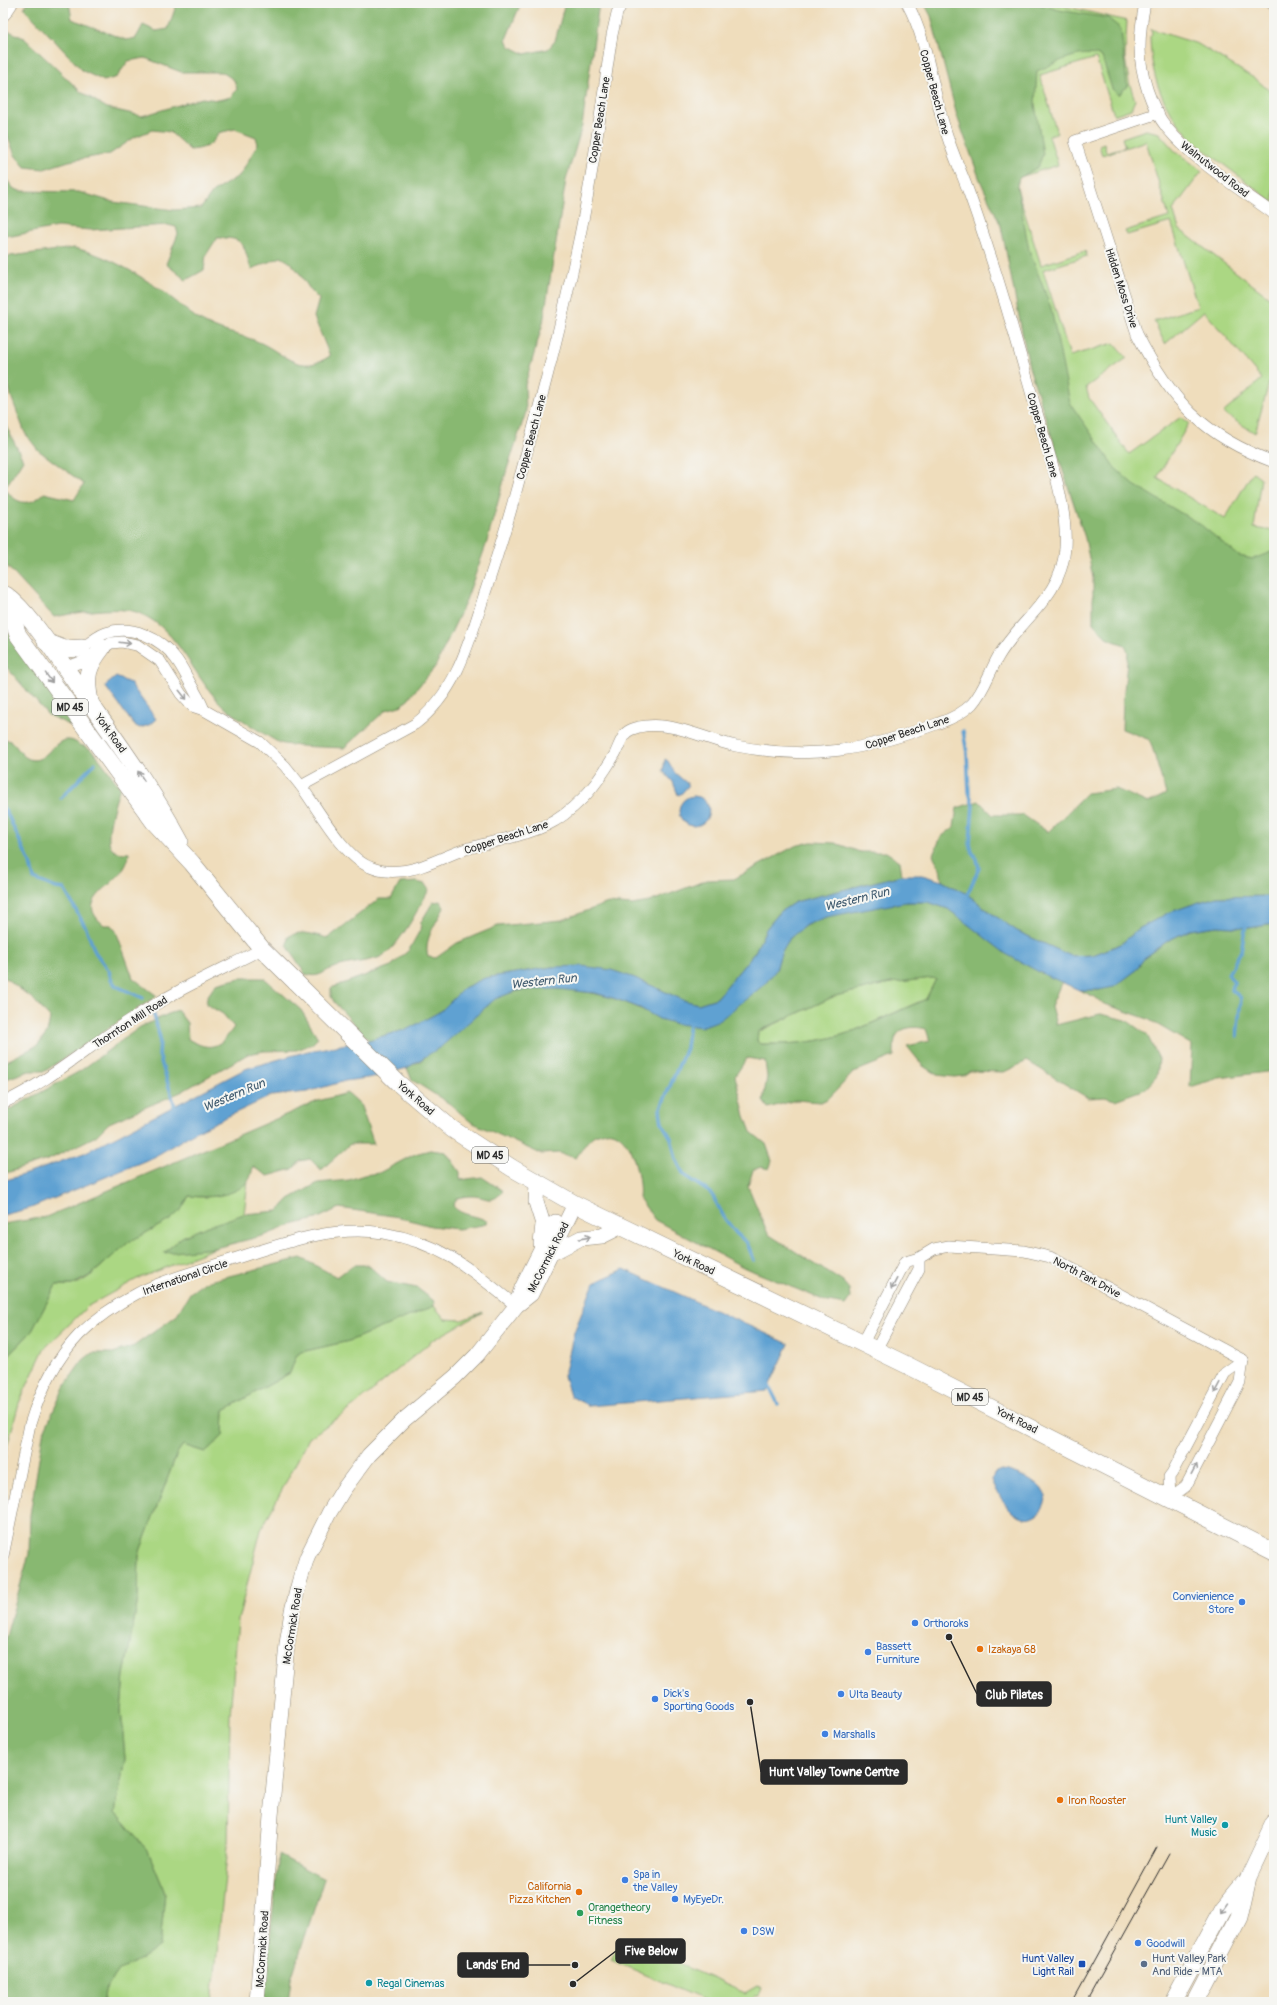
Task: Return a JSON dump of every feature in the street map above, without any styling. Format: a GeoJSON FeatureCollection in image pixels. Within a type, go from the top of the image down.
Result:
{"type":"FeatureCollection","features":[{"type":"Feature","properties":{"kind":"main road"},"geometry":{"type":"LineString","coordinates":[[3,12],[9,3]]}},
{"type":"Feature","properties":{"kind":"main road","name":"York Road"},"geometry":{"type":"LineString","coordinates":[[3,593],[16,602],[136,768],[162,809],[192,864]]}},
{"type":"Feature","properties":{"kind":"main road"},"geometry":{"type":"LineString","coordinates":[[6,604],[44,655],[64,667],[64,677],[68,689],[116,755],[122,779]]}},
{"type":"Feature","properties":{"kind":"main road","name":"York Road"},"geometry":{"type":"LineString","coordinates":[[6,604],[18,635],[154,822],[192,864],[262,949],[398,1083],[452,1129],[537,1184],[570,1202],[870,1346],[1274,1552]]}},
{"type":"Feature","properties":{"kind":"main road"},"geometry":{"type":"LineString","coordinates":[[46,642],[64,649],[82,648]]}},
{"type":"Feature","properties":{"kind":"main road"},"geometry":{"type":"LineString","coordinates":[[91,705],[87,677],[94,659],[102,648]]}},
{"type":"Feature","properties":{"kind":"main road"},"geometry":{"type":"LineString","coordinates":[[537,1184],[536,1202],[543,1224],[546,1253],[582,1238],[602,1236],[620,1226]]}},
{"type":"Feature","properties":{"kind":"main road","name":"McCormick Road"},"geometry":{"type":"LineString","coordinates":[[258,2002],[271,1816],[287,1644],[292,1611],[299,1583],[308,1558],[329,1513],[343,1490],[369,1455],[405,1419],[455,1377],[477,1355],[516,1306],[522,1288],[546,1253],[570,1202]]}},
{"type":"Feature","properties":{"kind":"main road"},"geometry":{"type":"LineString","coordinates":[[1173,2002],[1223,1909],[1248,1877],[1274,1822]]}},
{"type":"Feature","properties":{"kind":"main road"},"geometry":{"type":"LineString","coordinates":[[1195,2002],[1239,1918],[1248,1877]]}},
{"type":"Feature","properties":{"kind":"street","name":"Copper Beach Lane"},"geometry":{"type":"LineString","coordinates":[[301,786],[415,724],[430,713],[443,696],[465,655],[504,534],[554,347],[577,253],[612,35],[617,13],[622,3]]}},
{"type":"Feature","properties":{"kind":"street","name":"Copper Beach Lane"},"geometry":{"type":"LineString","coordinates":[[64,667],[82,662],[111,643],[122,642],[138,645],[160,661],[181,694],[192,706],[204,710],[260,742],[285,766],[355,858],[366,866],[380,871],[396,872],[409,870],[465,850],[532,831],[559,818],[586,795],[610,763],[626,732],[633,728],[649,725],[669,726],[734,746],[771,751],[818,753],[846,751],[876,744],[942,722],[961,713],[974,703],[1007,644],[1022,624],[1040,606],[1052,591],[1062,566],[1065,544],[1060,493],[1027,378],[987,247],[936,101],[915,18],[907,3]]}},
{"type":"Feature","properties":{"kind":"street","name":"Walnutwood Road"},"geometry":{"type":"LineString","coordinates":[[1145,3],[1141,26],[1140,50],[1143,73],[1158,113],[1166,127],[1179,141],[1274,214]]}},
{"type":"Feature","properties":{"kind":"street","name":"Hidden Moss Drive"},"geometry":{"type":"LineString","coordinates":[[1158,113],[1075,141],[1136,334],[1155,369],[1184,408],[1206,427],[1226,441],[1274,462]]}},
{"type":"Feature","properties":{"kind":"street"},"geometry":{"type":"LineString","coordinates":[[64,667],[70,657],[93,639],[106,633],[120,630],[136,631],[159,643],[176,658],[201,700],[204,710]]}},
{"type":"Feature","properties":{"kind":"street"},"geometry":{"type":"LineString","coordinates":[[152,654],[159,643]]}},
{"type":"Feature","properties":{"kind":"street","name":"Thornton Mill Road"},"geometry":{"type":"LineString","coordinates":[[3,1103],[40,1083],[159,1001],[262,949]]}},
{"type":"Feature","properties":{"kind":"street","name":"International Circle"},"geometry":{"type":"LineString","coordinates":[[3,1556],[30,1424],[36,1405],[53,1367],[80,1334],[98,1318],[116,1305],[140,1292],[175,1278],[303,1238],[330,1233],[360,1231],[403,1238],[449,1254],[472,1270],[516,1306]]}},
{"type":"Feature","properties":{"kind":"street","name":"North Park Drive"},"geometry":{"type":"LineString","coordinates":[[870,1346],[905,1262],[919,1258],[934,1249],[949,1246],[1024,1251],[1043,1254],[1243,1360]]}},
{"type":"Feature","properties":{"kind":"street"},"geometry":{"type":"LineString","coordinates":[[870,1346],[920,1269],[919,1258]]}},
{"type":"Feature","properties":{"kind":"street"},"geometry":{"type":"LineString","coordinates":[[1170,1498],[1169,1477],[1225,1373],[1243,1360]]}},
{"type":"Feature","properties":{"kind":"street"},"geometry":{"type":"LineString","coordinates":[[1170,1498],[1186,1486],[1240,1382],[1243,1360]]}},
{"type":"Feature","properties":{"kind":"green space"},"geometry":{"type":"Polygon","coordinates":[[[27,3],[69,3],[72,19],[126,40],[136,38],[143,25],[156,31],[168,29],[177,3],[521,3],[506,39],[509,46],[525,54],[548,49],[555,41],[565,3],[599,3],[582,126],[566,180],[543,323],[525,385],[526,412],[507,469],[486,545],[465,603],[435,667],[403,705],[386,710],[344,748],[311,747],[285,744],[275,741],[224,707],[203,682],[176,643],[153,621],[139,613],[120,610],[97,610],[54,617],[3,562],[3,420],[23,460],[5,488],[13,498],[18,501],[28,502],[33,501],[44,493],[74,500],[84,484],[38,450],[25,433],[11,396],[3,357],[3,257],[74,248],[86,251],[110,260],[133,272],[165,293],[201,321],[227,332],[261,343],[294,362],[310,364],[319,362],[330,356],[314,317],[319,299],[298,271],[288,261],[281,257],[251,269],[242,244],[233,239],[217,238],[206,255],[204,270],[186,280],[166,264],[178,234],[176,227],[168,225],[90,230],[57,227],[12,236],[3,234],[3,175],[13,188],[20,191],[79,192],[113,202],[174,210],[201,208],[213,192],[240,175],[258,144],[256,137],[235,129],[218,133],[213,141],[207,146],[190,150],[170,132],[152,130],[135,137],[110,154],[69,161],[44,169],[25,167],[15,155],[3,124],[3,42],[9,31],[24,38],[81,92],[107,108],[142,116],[202,98],[218,100],[231,97],[237,89],[234,80],[222,72],[181,72],[145,58],[128,61],[117,77],[104,81],[83,71],[24,8],[27,3]]]}},
{"type":"Feature","properties":{"kind":"green space"},"geometry":{"type":"Polygon","coordinates":[[[924,3],[1035,3],[1059,10],[1108,18],[1121,29],[1127,86],[1119,95],[1112,89],[1102,57],[1086,54],[1077,55],[1037,71],[1035,104],[1043,154],[1038,167],[1019,178],[1017,186],[1029,250],[1051,308],[1070,403],[1115,468],[1134,485],[1201,525],[1239,556],[1253,559],[1274,551],[1274,896],[1217,897],[1196,903],[1168,913],[1140,928],[1121,944],[1093,955],[1071,956],[1017,931],[967,894],[942,881],[940,868],[933,855],[941,837],[954,827],[957,808],[979,801],[993,815],[1023,815],[1048,832],[1087,793],[1116,789],[1148,803],[1166,794],[1150,740],[1122,729],[1123,700],[1128,653],[1125,645],[1108,639],[1093,623],[1093,578],[1085,538],[1029,367],[1001,226],[980,180],[957,116],[931,16],[924,3]]]}},
{"type":"Feature","properties":{"kind":"green space"},"geometry":{"type":"Polygon","coordinates":[[[933,3],[1051,3],[1127,21],[1125,57],[1129,82],[1135,100],[1131,109],[1114,115],[1096,58],[1040,75],[1057,133],[1049,136],[1058,165],[1014,179],[1041,265],[1085,251],[1087,256],[1043,270],[1070,356],[1114,343],[1127,358],[1086,387],[1089,398],[1129,454],[1181,417],[1189,423],[1157,478],[1225,519],[1253,472],[1261,478],[1254,528],[1274,531],[1274,1050],[1256,1039],[1217,897],[933,3]]]}},
{"type":"Feature","properties":{"kind":"green space"},"geometry":{"type":"Polygon","coordinates":[[[1151,29],[1198,44],[1257,80],[1274,95],[1274,203],[1202,148],[1179,124],[1170,111],[1157,84],[1151,53],[1151,29]]]}},
{"type":"Feature","properties":{"kind":"green space"},"geometry":{"type":"Polygon","coordinates":[[[1146,130],[1159,133],[1174,150],[1202,171],[1173,210],[1179,229],[1274,301],[1274,384],[1269,383],[1255,433],[1223,413],[1262,379],[1204,311],[1165,344],[1154,321],[1198,307],[1171,222],[1127,235],[1125,231],[1169,217],[1146,141],[1102,155],[1099,145],[1104,143],[1106,152],[1125,147],[1122,138],[1146,130]]]}},
{"type":"Feature","properties":{"kind":"green space"},"geometry":{"type":"Polygon","coordinates":[[[3,625],[78,729],[48,715],[3,663],[3,625]]]}},
{"type":"Feature","properties":{"kind":"green space"},"geometry":{"type":"Polygon","coordinates":[[[3,739],[14,744],[25,757],[35,760],[45,755],[63,740],[73,741],[91,750],[103,763],[120,787],[113,810],[109,829],[109,838],[110,845],[113,850],[129,853],[126,864],[120,874],[96,898],[93,906],[95,915],[104,925],[111,925],[116,931],[133,978],[157,996],[45,1071],[29,1071],[3,1080],[3,1063],[38,1045],[47,1033],[50,1018],[34,1000],[3,976],[3,739]]]}},
{"type":"Feature","properties":{"kind":"green space"},"geometry":{"type":"Polygon","coordinates":[[[811,842],[835,843],[860,852],[886,852],[900,861],[902,875],[795,902],[780,912],[766,929],[755,952],[717,998],[698,1004],[683,1000],[635,978],[611,970],[552,967],[485,978],[464,988],[441,1011],[408,1029],[369,1040],[334,1002],[331,996],[331,988],[391,966],[409,950],[420,930],[421,922],[433,902],[441,901],[444,908],[431,932],[427,944],[428,957],[436,958],[457,943],[498,926],[562,920],[608,903],[632,905],[649,902],[707,880],[734,879],[795,846],[811,842]]]}},
{"type":"Feature","properties":{"kind":"green space"},"geometry":{"type":"Polygon","coordinates":[[[417,882],[425,884],[429,890],[407,928],[393,947],[385,954],[378,958],[336,967],[315,976],[305,974],[287,945],[288,937],[298,933],[303,933],[328,938],[379,899],[391,899],[400,883],[417,882]]]}},
{"type":"Feature","properties":{"kind":"green space"},"geometry":{"type":"Polygon","coordinates":[[[906,902],[928,902],[948,909],[1039,972],[1062,981],[1051,1006],[1056,1025],[1100,1014],[1126,1020],[1147,1035],[1159,1059],[1157,1076],[1145,1089],[1115,1100],[1105,1097],[1088,1098],[1027,1061],[1004,1072],[970,1071],[963,1076],[954,1077],[937,1075],[923,1066],[907,1046],[930,1041],[926,1029],[913,1027],[904,1029],[897,1035],[895,1039],[894,1056],[854,1072],[829,1098],[821,1102],[796,1100],[768,1108],[763,1101],[767,1077],[765,1061],[747,1058],[735,1076],[745,1116],[751,1132],[766,1144],[772,1161],[769,1169],[761,1167],[753,1170],[748,1186],[768,1234],[843,1282],[849,1289],[850,1298],[845,1305],[828,1302],[743,1267],[655,1220],[639,1198],[636,1167],[627,1144],[620,1136],[612,1132],[594,1135],[576,1158],[559,1153],[541,1154],[471,1122],[450,1104],[412,1080],[407,1068],[420,1061],[492,1001],[507,994],[522,990],[571,990],[602,995],[677,1024],[776,970],[785,944],[802,928],[815,921],[845,912],[906,902]],[[932,978],[891,983],[835,996],[763,1029],[758,1032],[757,1041],[760,1044],[794,1043],[829,1038],[851,1032],[926,999],[936,979],[932,978]]]}},
{"type":"Feature","properties":{"kind":"green space"},"geometry":{"type":"Polygon","coordinates":[[[1274,924],[1274,1071],[1219,1078],[1190,1087],[1192,1045],[1148,1019],[1102,1003],[1095,997],[1079,990],[1099,990],[1134,972],[1146,956],[1169,940],[1190,930],[1217,926],[1249,928],[1274,924]]]}},
{"type":"Feature","properties":{"kind":"green space"},"geometry":{"type":"Polygon","coordinates":[[[240,978],[264,978],[301,1010],[318,1038],[312,1044],[297,1050],[264,1051],[248,1054],[181,1092],[109,1123],[96,1136],[50,1159],[3,1174],[3,1113],[80,1071],[140,1027],[177,1010],[187,1023],[188,1039],[202,1046],[214,1046],[224,1040],[234,1027],[223,1014],[206,1004],[207,997],[216,984],[240,978]]]}},
{"type":"Feature","properties":{"kind":"green space"},"geometry":{"type":"Polygon","coordinates":[[[932,978],[936,979],[926,999],[851,1032],[818,1040],[783,1044],[760,1044],[757,1040],[758,1032],[835,996],[891,983],[932,978]]]}},
{"type":"Feature","properties":{"kind":"green space"},"geometry":{"type":"Polygon","coordinates":[[[348,1093],[360,1104],[374,1144],[350,1144],[321,1170],[310,1159],[300,1161],[293,1169],[268,1176],[253,1167],[249,1180],[236,1190],[220,1195],[204,1197],[189,1196],[181,1210],[170,1220],[129,1242],[91,1275],[72,1285],[56,1285],[32,1331],[3,1361],[3,1224],[46,1217],[318,1101],[348,1093]]]}},
{"type":"Feature","properties":{"kind":"green space"},"geometry":{"type":"Polygon","coordinates":[[[430,1150],[446,1152],[460,1172],[460,1180],[482,1177],[503,1191],[492,1199],[473,1196],[457,1198],[453,1206],[465,1214],[484,1219],[488,1222],[483,1225],[458,1229],[431,1226],[399,1217],[339,1208],[316,1219],[291,1225],[266,1235],[215,1248],[164,1253],[182,1237],[205,1227],[244,1214],[278,1211],[289,1199],[318,1183],[349,1180],[364,1175],[379,1173],[415,1154],[430,1150]]]}},
{"type":"Feature","properties":{"kind":"green space"},"geometry":{"type":"Polygon","coordinates":[[[248,1181],[244,1214],[182,1237],[165,1252],[215,1248],[137,1279],[88,1306],[44,1349],[19,1403],[6,1451],[3,1472],[3,1361],[32,1331],[56,1285],[72,1285],[87,1278],[122,1247],[138,1236],[162,1224],[176,1214],[189,1196],[206,1197],[220,1195],[233,1190],[248,1181]]]}},
{"type":"Feature","properties":{"kind":"green space"},"geometry":{"type":"Polygon","coordinates":[[[301,1258],[337,1277],[353,1265],[368,1265],[387,1282],[417,1288],[434,1301],[434,1306],[349,1341],[301,1352],[296,1356],[290,1373],[224,1410],[223,1436],[205,1452],[183,1445],[177,1453],[139,1554],[138,1599],[124,1675],[121,1710],[125,1759],[115,1813],[148,1851],[165,1892],[160,1946],[133,1964],[119,1970],[105,1991],[103,2002],[3,2002],[3,1647],[29,1554],[30,1515],[43,1434],[65,1385],[83,1360],[92,1353],[113,1353],[134,1346],[176,1316],[190,1293],[205,1282],[301,1258]]]}},
{"type":"Feature","properties":{"kind":"green space"},"geometry":{"type":"Polygon","coordinates":[[[434,1306],[445,1319],[462,1320],[483,1312],[433,1340],[354,1406],[309,1438],[261,1530],[238,1620],[230,1715],[228,1846],[212,2002],[103,2002],[105,1991],[119,1970],[133,1964],[160,1946],[165,1892],[148,1851],[115,1813],[125,1759],[121,1710],[124,1675],[138,1599],[139,1554],[177,1453],[183,1445],[205,1452],[223,1436],[224,1410],[290,1373],[296,1356],[301,1352],[349,1341],[434,1306]]]}},
{"type":"Feature","properties":{"kind":"green space"},"geometry":{"type":"Polygon","coordinates":[[[279,1855],[324,1879],[291,1979],[288,2002],[263,2002],[279,1855]]]}},
{"type":"Feature","properties":{"kind":"green space"},"geometry":{"type":"Polygon","coordinates":[[[621,1939],[745,1993],[757,1986],[762,1988],[759,1996],[755,1996],[753,2000],[746,1999],[743,2002],[709,2002],[611,1960],[621,1939]]]}},
{"type":"Feature","properties":{"kind":"water"},"geometry":{"type":"Polygon","coordinates":[[[116,677],[130,683],[156,719],[149,725],[140,728],[134,725],[105,686],[116,677]]]}},
{"type":"Feature","properties":{"kind":"water"},"geometry":{"type":"Polygon","coordinates":[[[665,759],[668,761],[675,773],[689,785],[681,794],[678,795],[673,782],[663,771],[665,759]]]}},
{"type":"Feature","properties":{"kind":"water"},"geometry":{"type":"Polygon","coordinates":[[[694,796],[705,800],[709,811],[705,822],[694,826],[683,822],[679,811],[683,800],[694,796]]]}},
{"type":"Feature","properties":{"kind":"water","name":"Western Run"},"geometry":{"type":"Polygon","coordinates":[[[902,875],[922,875],[942,881],[967,894],[1017,931],[1071,956],[1093,955],[1121,944],[1140,928],[1168,913],[1217,897],[1274,896],[1274,924],[1249,928],[1217,926],[1190,930],[1169,940],[1146,956],[1134,972],[1114,987],[1099,990],[1079,990],[1039,972],[1006,954],[948,909],[928,902],[906,902],[826,917],[806,925],[790,938],[781,953],[776,970],[765,984],[720,1020],[701,1027],[677,1024],[659,1019],[640,1008],[595,993],[557,989],[518,990],[495,999],[442,1046],[407,1068],[374,1077],[345,1081],[307,1092],[271,1096],[195,1132],[154,1157],[31,1208],[3,1215],[3,1181],[84,1153],[245,1069],[308,1051],[369,1040],[408,1029],[441,1011],[464,988],[485,978],[552,967],[582,966],[611,970],[635,978],[683,1000],[698,1004],[717,998],[755,952],[766,929],[780,912],[795,902],[902,875]]]}},
{"type":"Feature","properties":{"kind":"water"},"geometry":{"type":"Polygon","coordinates":[[[624,1269],[789,1344],[767,1391],[589,1406],[570,1396],[564,1376],[574,1332],[594,1283],[624,1269]]]}},
{"type":"Feature","properties":{"kind":"water"},"geometry":{"type":"Polygon","coordinates":[[[1001,1470],[1020,1475],[1032,1481],[1042,1490],[1046,1495],[1046,1498],[1045,1505],[1040,1512],[1028,1519],[1021,1518],[1008,1508],[998,1494],[992,1480],[994,1473],[1001,1470]]]}},
{"type":"Feature","properties":{"kind":"waterway"},"geometry":{"type":"LineString","coordinates":[[963,731],[967,753],[969,792],[973,805],[970,843],[979,868],[966,897]]}},
{"type":"Feature","properties":{"kind":"waterway"},"geometry":{"type":"LineString","coordinates":[[61,798],[95,763]]}},
{"type":"Feature","properties":{"kind":"waterway"},"geometry":{"type":"LineString","coordinates":[[3,808],[6,811],[30,863],[34,879],[56,888],[64,889],[86,928],[95,952],[109,971],[111,979],[116,986],[143,998]]}},
{"type":"Feature","properties":{"kind":"waterway"},"geometry":{"type":"LineString","coordinates":[[1237,1036],[1241,998],[1232,990],[1234,982],[1228,974],[1241,951],[1246,924]]}},
{"type":"Feature","properties":{"kind":"waterway"},"geometry":{"type":"LineString","coordinates":[[154,1015],[160,1038],[159,1055],[174,1103],[174,1111]]}},
{"type":"Feature","properties":{"kind":"waterway"},"geometry":{"type":"LineString","coordinates":[[689,1022],[686,1048],[660,1110],[662,1123],[671,1138],[676,1159],[684,1175],[711,1193],[725,1219],[736,1233],[747,1243],[754,1260]]}},
{"type":"Feature","properties":{"kind":"waterway"},"geometry":{"type":"LineString","coordinates":[[767,1382],[778,1404]]}},
{"type":"Feature","properties":{"kind":"tram line"},"geometry":{"type":"LineString","coordinates":[[1072,2002],[1157,1847]]}},
{"type":"Feature","properties":{"kind":"tram line"},"geometry":{"type":"LineString","coordinates":[[1086,2002],[1169,1853]]}},
{"type":"Feature","properties":{"kind":"place","name":"Convienience Store"},"geometry":{"type":"Point","coordinates":[1242,1602]}},
{"type":"Feature","properties":{"kind":"place","name":"Orthoroks"},"geometry":{"type":"Point","coordinates":[915,1623]}},
{"type":"Feature","properties":{"kind":"place","name":"Club Pilates"},"geometry":{"type":"Point","coordinates":[949,1637]}},
{"type":"Feature","properties":{"kind":"place","name":"Izakaya 68"},"geometry":{"type":"Point","coordinates":[980,1649]}},
{"type":"Feature","properties":{"kind":"place","name":"Bassett Furniture"},"geometry":{"type":"Point","coordinates":[868,1652]}},
{"type":"Feature","properties":{"kind":"place","name":"Ulta Beauty"},"geometry":{"type":"Point","coordinates":[841,1694]}},
{"type":"Feature","properties":{"kind":"place","name":"Dick's Sporting Goods"},"geometry":{"type":"Point","coordinates":[655,1699]}},
{"type":"Feature","properties":{"kind":"place","name":"Hunt Valley Towne Centre"},"geometry":{"type":"Point","coordinates":[750,1702]}},
{"type":"Feature","properties":{"kind":"place","name":"Marshalls"},"geometry":{"type":"Point","coordinates":[825,1734]}},
{"type":"Feature","properties":{"kind":"place","name":"Iron Rooster"},"geometry":{"type":"Point","coordinates":[1060,1800]}},
{"type":"Feature","properties":{"kind":"place","name":"Hunt Valley Music"},"geometry":{"type":"Point","coordinates":[1225,1825]}},
{"type":"Feature","properties":{"kind":"place","name":"Spa in the Valley"},"geometry":{"type":"Point","coordinates":[625,1880]}},
{"type":"Feature","properties":{"kind":"place","name":"California Pizza Kitchen"},"geometry":{"type":"Point","coordinates":[579,1892]}},
{"type":"Feature","properties":{"kind":"place","name":"MyEyeDr."},"geometry":{"type":"Point","coordinates":[675,1899]}},
{"type":"Feature","properties":{"kind":"place","name":"Orangetheory Fitness"},"geometry":{"type":"Point","coordinates":[580,1913]}},
{"type":"Feature","properties":{"kind":"place","name":"DSW"},"geometry":{"type":"Point","coordinates":[744,1931]}},
{"type":"Feature","properties":{"kind":"place","name":"Goodwill"},"geometry":{"type":"Point","coordinates":[1138,1943]}},
{"type":"Feature","properties":{"kind":"place","name":"Hunt Valley Light Rail"},"geometry":{"type":"Point","coordinates":[1082,1964]}},
{"type":"Feature","properties":{"kind":"place","name":"Hunt Valley Park And Ride - MTA"},"geometry":{"type":"Point","coordinates":[1144,1964]}},
{"type":"Feature","properties":{"kind":"place","name":"Lands' End"},"geometry":{"type":"Point","coordinates":[575,1965]}},
{"type":"Feature","properties":{"kind":"place","name":"Regal Cinemas"},"geometry":{"type":"Point","coordinates":[369,1983]}},
{"type":"Feature","properties":{"kind":"place","name":"Five Below"},"geometry":{"type":"Point","coordinates":[573,1984]}}]}
